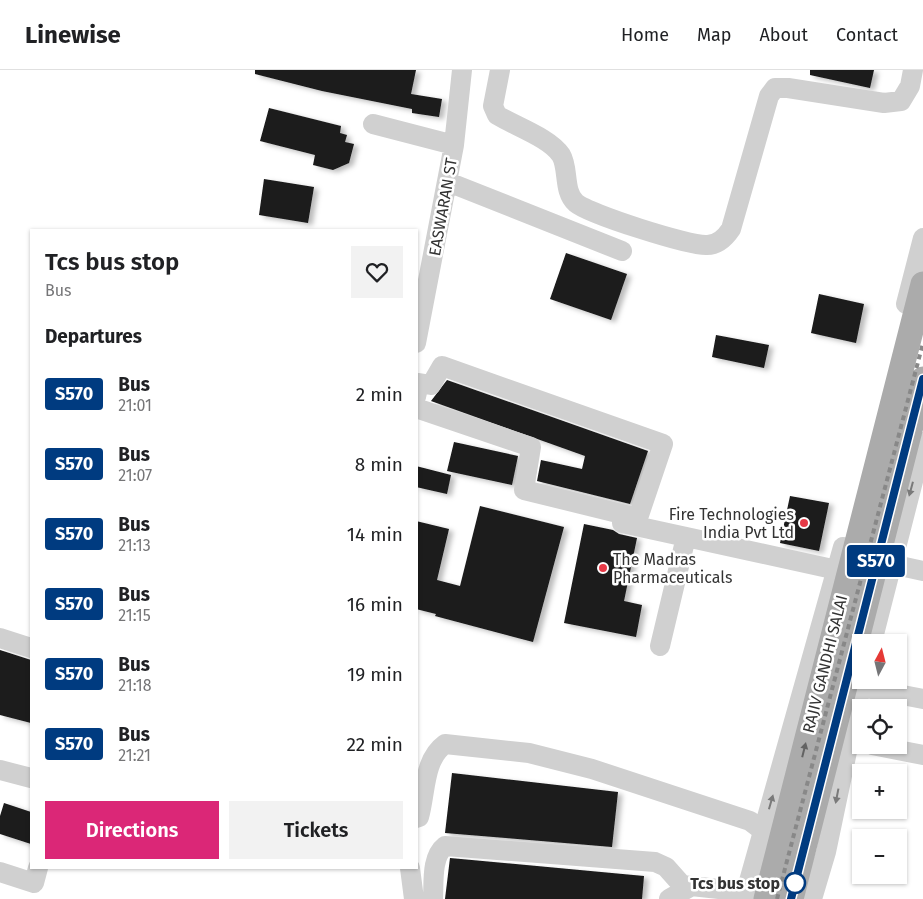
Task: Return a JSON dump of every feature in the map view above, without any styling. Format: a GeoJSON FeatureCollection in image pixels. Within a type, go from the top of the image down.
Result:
{"type":"FeatureCollection","features":[{"type":"Feature","properties":{"kind":"main road","name":"RAJIV GANDHI SALAI"},"geometry":{"type":"LineString","coordinates":[[752,897],[923,284]]}},
{"type":"Feature","properties":{"kind":"main road","name":"RAJIV GANDHI SALAI"},"geometry":{"type":"LineString","coordinates":[[791,899],[923,379]]}},
{"type":"Feature","properties":{"kind":"street","name":"EASWARAN ST"},"geometry":{"type":"LineString","coordinates":[[418,333],[448,182],[462,70]]}},
{"type":"Feature","properties":{"kind":"street"},"geometry":{"type":"LineString","coordinates":[[500,70],[493,106],[496,115],[548,143],[562,156],[569,188],[575,202],[593,211],[686,242],[708,245],[724,240],[731,229],[769,96],[774,88],[788,88],[884,103],[901,101],[910,86],[913,70]]}},
{"type":"Feature","properties":{"kind":"street"},"geometry":{"type":"LineString","coordinates":[[373,124],[454,145]]}},
{"type":"Feature","properties":{"kind":"street"},"geometry":{"type":"LineString","coordinates":[[448,182],[622,251]]}},
{"type":"Feature","properties":{"kind":"street"},"geometry":{"type":"LineString","coordinates":[[433,899],[436,861],[439,851],[444,846],[655,862],[666,867],[682,885],[752,897],[763,831],[837,570],[923,238]]}},
{"type":"Feature","properties":{"kind":"street"},"geometry":{"type":"LineString","coordinates":[[418,388],[419,383],[431,385],[442,366],[663,444],[638,518],[524,490],[531,447],[418,409]]}},
{"type":"Feature","properties":{"kind":"street"},"geometry":{"type":"LineString","coordinates":[[874,634],[923,442]]}},
{"type":"Feature","properties":{"kind":"street"},"geometry":{"type":"LineString","coordinates":[[510,499],[837,570]]}},
{"type":"Feature","properties":{"kind":"street"},"geometry":{"type":"LineString","coordinates":[[660,646],[686,537]]}},
{"type":"Feature","properties":{"kind":"street"},"geometry":{"type":"LineString","coordinates":[[891,564],[923,571]]}},
{"type":"Feature","properties":{"kind":"street"},"geometry":{"type":"LineString","coordinates":[[0,638],[30,648]]}},
{"type":"Feature","properties":{"kind":"street"},"geometry":{"type":"LineString","coordinates":[[882,689],[923,699]]}},
{"type":"Feature","properties":{"kind":"street"},"geometry":{"type":"LineString","coordinates":[[418,818],[421,811],[422,777],[434,755],[445,744],[529,753],[592,769],[750,821],[763,831]]}},
{"type":"Feature","properties":{"kind":"street"},"geometry":{"type":"LineString","coordinates":[[812,899],[852,752]]}},
{"type":"Feature","properties":{"kind":"street"},"geometry":{"type":"LineString","coordinates":[[907,752],[923,755]]}},
{"type":"Feature","properties":{"kind":"street"},"geometry":{"type":"LineString","coordinates":[[0,770],[30,778]]}},
{"type":"Feature","properties":{"kind":"street"},"geometry":{"type":"LineString","coordinates":[[0,872],[34,883],[38,869]]}},
{"type":"Feature","properties":{"kind":"street"},"geometry":{"type":"LineString","coordinates":[[410,869],[414,899]]}},
{"type":"Feature","properties":{"kind":"street"},"geometry":{"type":"LineString","coordinates":[[669,899],[690,887]]}},
{"type":"Feature","properties":{"kind":"building"},"geometry":{"type":"Polygon","coordinates":[[[255,70],[416,70],[411,94],[442,99],[439,117],[412,113],[412,109],[322,91],[255,74],[255,70]]]}},
{"type":"Feature","properties":{"kind":"building"},"geometry":{"type":"Polygon","coordinates":[[[810,70],[874,70],[870,88],[810,75],[810,70]]]}},
{"type":"Feature","properties":{"kind":"building"},"geometry":{"type":"Polygon","coordinates":[[[269,108],[341,126],[340,133],[347,135],[345,142],[354,144],[349,163],[333,170],[313,165],[315,155],[260,141],[269,108]]]}},
{"type":"Feature","properties":{"kind":"building"},"geometry":{"type":"Polygon","coordinates":[[[264,179],[314,187],[308,223],[259,215],[264,179]]]}},
{"type":"Feature","properties":{"kind":"building"},"geometry":{"type":"Polygon","coordinates":[[[566,253],[627,274],[611,320],[550,299],[566,253]]]}},
{"type":"Feature","properties":{"kind":"building"},"geometry":{"type":"Polygon","coordinates":[[[819,294],[864,304],[856,343],[811,333],[819,294]]]}},
{"type":"Feature","properties":{"kind":"building"},"geometry":{"type":"Polygon","coordinates":[[[716,335],[769,345],[764,368],[712,357],[716,335]]]}},
{"type":"Feature","properties":{"kind":"building"},"geometry":{"type":"Polygon","coordinates":[[[447,380],[648,451],[630,504],[537,481],[541,460],[582,469],[585,456],[431,401],[447,380]]]}},
{"type":"Feature","properties":{"kind":"building"},"geometry":{"type":"Polygon","coordinates":[[[454,442],[518,456],[512,485],[447,471],[454,442]]]}},
{"type":"Feature","properties":{"kind":"building"},"geometry":{"type":"Polygon","coordinates":[[[418,467],[451,475],[447,494],[418,487],[418,467]]]}},
{"type":"Feature","properties":{"kind":"building","name":"Fire Technologies India Pvt Ltd"},"geometry":{"type":"Polygon","coordinates":[[[790,496],[829,503],[819,551],[780,543],[790,496]]]}},
{"type":"Feature","properties":{"kind":"building"},"geometry":{"type":"Polygon","coordinates":[[[480,506],[564,527],[533,642],[435,616],[436,614],[418,610],[418,521],[449,529],[437,580],[460,586],[480,506]]]}},
{"type":"Feature","properties":{"kind":"building","name":"The Madras Pharmaceuticals"},"geometry":{"type":"Polygon","coordinates":[[[584,524],[613,530],[619,534],[637,538],[624,601],[642,605],[636,637],[564,623],[584,524]]]}},
{"type":"Feature","properties":{"kind":"building"},"geometry":{"type":"Polygon","coordinates":[[[0,650],[30,660],[30,723],[0,715],[0,650]]]}},
{"type":"Feature","properties":{"kind":"building"},"geometry":{"type":"Polygon","coordinates":[[[452,773],[618,792],[612,847],[445,833],[452,773]]]}},
{"type":"Feature","properties":{"kind":"building"},"geometry":{"type":"Polygon","coordinates":[[[4,803],[30,812],[30,844],[0,834],[0,816],[4,803]]]}},
{"type":"Feature","properties":{"kind":"building"},"geometry":{"type":"Polygon","coordinates":[[[450,858],[644,876],[642,899],[445,899],[450,858]]]}},
{"type":"Feature","properties":{"kind":"railway"},"geometry":{"type":"LineString","coordinates":[[777,899],[923,343]]}},
{"type":"Feature","properties":{"kind":"bus line","name":"S570"},"geometry":{"type":"LineString","coordinates":[[791,899],[923,379]]}},
{"type":"Feature","properties":{"kind":"place","name":"Fire Technologies India Pvt Ltd"},"geometry":{"type":"Point","coordinates":[804,523]}},
{"type":"Feature","properties":{"kind":"place","name":"The Madras Pharmaceuticals"},"geometry":{"type":"Point","coordinates":[603,568]}},
{"type":"Feature","properties":{"kind":"place","name":"Tcs bus stop"},"geometry":{"type":"Point","coordinates":[795,883]}}]}
